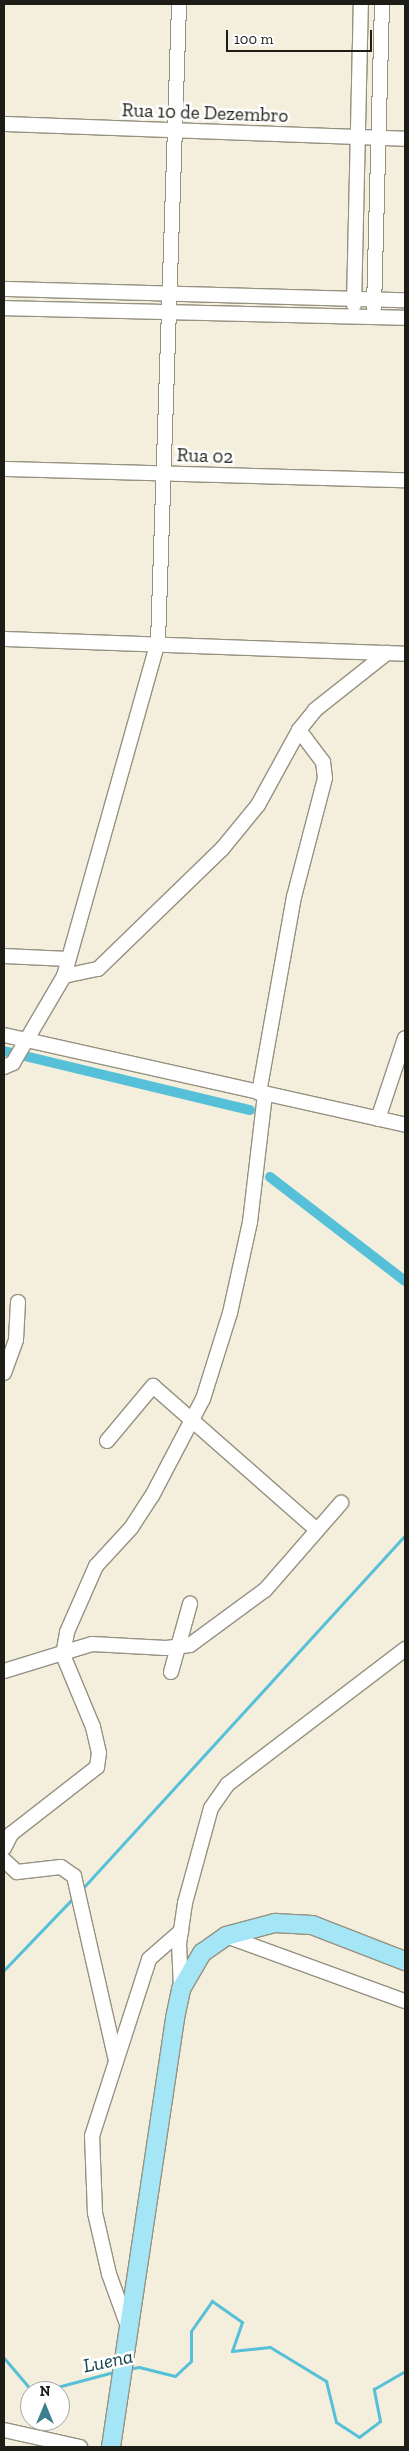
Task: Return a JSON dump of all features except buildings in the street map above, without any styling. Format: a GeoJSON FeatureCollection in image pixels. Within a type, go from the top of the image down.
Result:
{"type":"FeatureCollection","features":[{"type":"Feature","properties":{"kind":"main road"},"geometry":{"type":"LineString","coordinates":[[111,2447],[127,2330],[182,1989],[202,1953],[226,1936],[275,1923],[312,1925],[405,1962]]}},
{"type":"Feature","properties":{"kind":"street"},"geometry":{"type":"LineString","coordinates":[[9,1065],[27,1040],[64,976],[158,642],[162,474],[180,4]]}},
{"type":"Feature","properties":{"kind":"street"},"geometry":{"type":"LineString","coordinates":[[354,316],[356,138],[361,4]]}},
{"type":"Feature","properties":{"kind":"street"},"geometry":{"type":"LineString","coordinates":[[374,316],[376,138],[382,4]]}},
{"type":"Feature","properties":{"kind":"street","name":"Rua 10 de Dezembro"},"geometry":{"type":"LineString","coordinates":[[4,124],[405,139]]}},
{"type":"Feature","properties":{"kind":"street"},"geometry":{"type":"LineString","coordinates":[[4,289],[405,300]]}},
{"type":"Feature","properties":{"kind":"street"},"geometry":{"type":"LineString","coordinates":[[4,308],[169,314],[405,318]]}},
{"type":"Feature","properties":{"kind":"street","name":"Rua 02"},"geometry":{"type":"LineString","coordinates":[[4,469],[405,480]]}},
{"type":"Feature","properties":{"kind":"street"},"geometry":{"type":"LineString","coordinates":[[4,639],[158,642],[405,654]]}},
{"type":"Feature","properties":{"kind":"street"},"geometry":{"type":"LineString","coordinates":[[64,976],[88,973],[103,964],[222,849],[258,805],[299,730],[315,710],[387,653]]}},
{"type":"Feature","properties":{"kind":"street"},"geometry":{"type":"LineString","coordinates":[[4,1848],[11,1834],[97,1767],[99,1753],[92,1727],[63,1656],[67,1632],[96,1566],[132,1528],[194,1420],[236,1289],[250,1222],[262,1094],[292,907],[325,778],[323,762],[299,730]]}},
{"type":"Feature","properties":{"kind":"street"},"geometry":{"type":"LineString","coordinates":[[4,956],[68,959]]}},
{"type":"Feature","properties":{"kind":"street"},"geometry":{"type":"LineString","coordinates":[[4,1035],[405,1125]]}},
{"type":"Feature","properties":{"kind":"street"},"geometry":{"type":"LineString","coordinates":[[378,1119],[405,1038]]}},
{"type":"Feature","properties":{"kind":"street"},"geometry":{"type":"LineString","coordinates":[[4,1373],[16,1340],[18,1302]]}},
{"type":"Feature","properties":{"kind":"street"},"geometry":{"type":"LineString","coordinates":[[107,1441],[153,1386],[316,1529]]}},
{"type":"Feature","properties":{"kind":"street"},"geometry":{"type":"LineString","coordinates":[[4,1671],[63,1656],[92,1644],[178,1648],[201,1638],[256,1598],[341,1503]]}},
{"type":"Feature","properties":{"kind":"street"},"geometry":{"type":"LineString","coordinates":[[171,1672],[190,1604]]}},
{"type":"Feature","properties":{"kind":"street"},"geometry":{"type":"LineString","coordinates":[[182,1989],[181,1931],[198,1848],[212,1808],[228,1784],[405,1648]]}},
{"type":"Feature","properties":{"kind":"street"},"geometry":{"type":"LineString","coordinates":[[4,1860],[17,1872],[61,1868],[74,1876],[115,2058]]}},
{"type":"Feature","properties":{"kind":"street"},"geometry":{"type":"LineString","coordinates":[[127,2330],[109,2274],[95,2213],[92,2136],[115,2058],[148,1959],[181,1931]]}},
{"type":"Feature","properties":{"kind":"street"},"geometry":{"type":"LineString","coordinates":[[226,1936],[405,2001]]}},
{"type":"Feature","properties":{"kind":"street"},"geometry":{"type":"LineString","coordinates":[[4,2430],[20,2441],[80,2447]]}},
{"type":"Feature","properties":{"kind":"waterway"},"geometry":{"type":"LineString","coordinates":[[4,1051],[250,1110]]}},
{"type":"Feature","properties":{"kind":"waterway"},"geometry":{"type":"LineString","coordinates":[[270,1177],[405,1281]]}},
{"type":"Feature","properties":{"kind":"waterway"},"geometry":{"type":"LineString","coordinates":[[82,1889],[405,1535]]}},
{"type":"Feature","properties":{"kind":"waterway"},"geometry":{"type":"LineString","coordinates":[[4,1970],[74,1897]]}},
{"type":"Feature","properties":{"kind":"waterway","name":"Luena"},"geometry":{"type":"LineString","coordinates":[[128,2369],[139,2367],[175,2376],[191,2361],[191,2331],[212,2301],[242,2322],[232,2351],[270,2347],[326,2381],[336,2422],[359,2437],[380,2421],[374,2389],[405,2371]]}},
{"type":"Feature","properties":{"kind":"waterway","name":"Luena"},"geometry":{"type":"LineString","coordinates":[[4,2358],[24,2381]]}},
{"type":"Feature","properties":{"kind":"waterway","name":"Luena"},"geometry":{"type":"LineString","coordinates":[[70,2384],[117,2371]]}}]}
